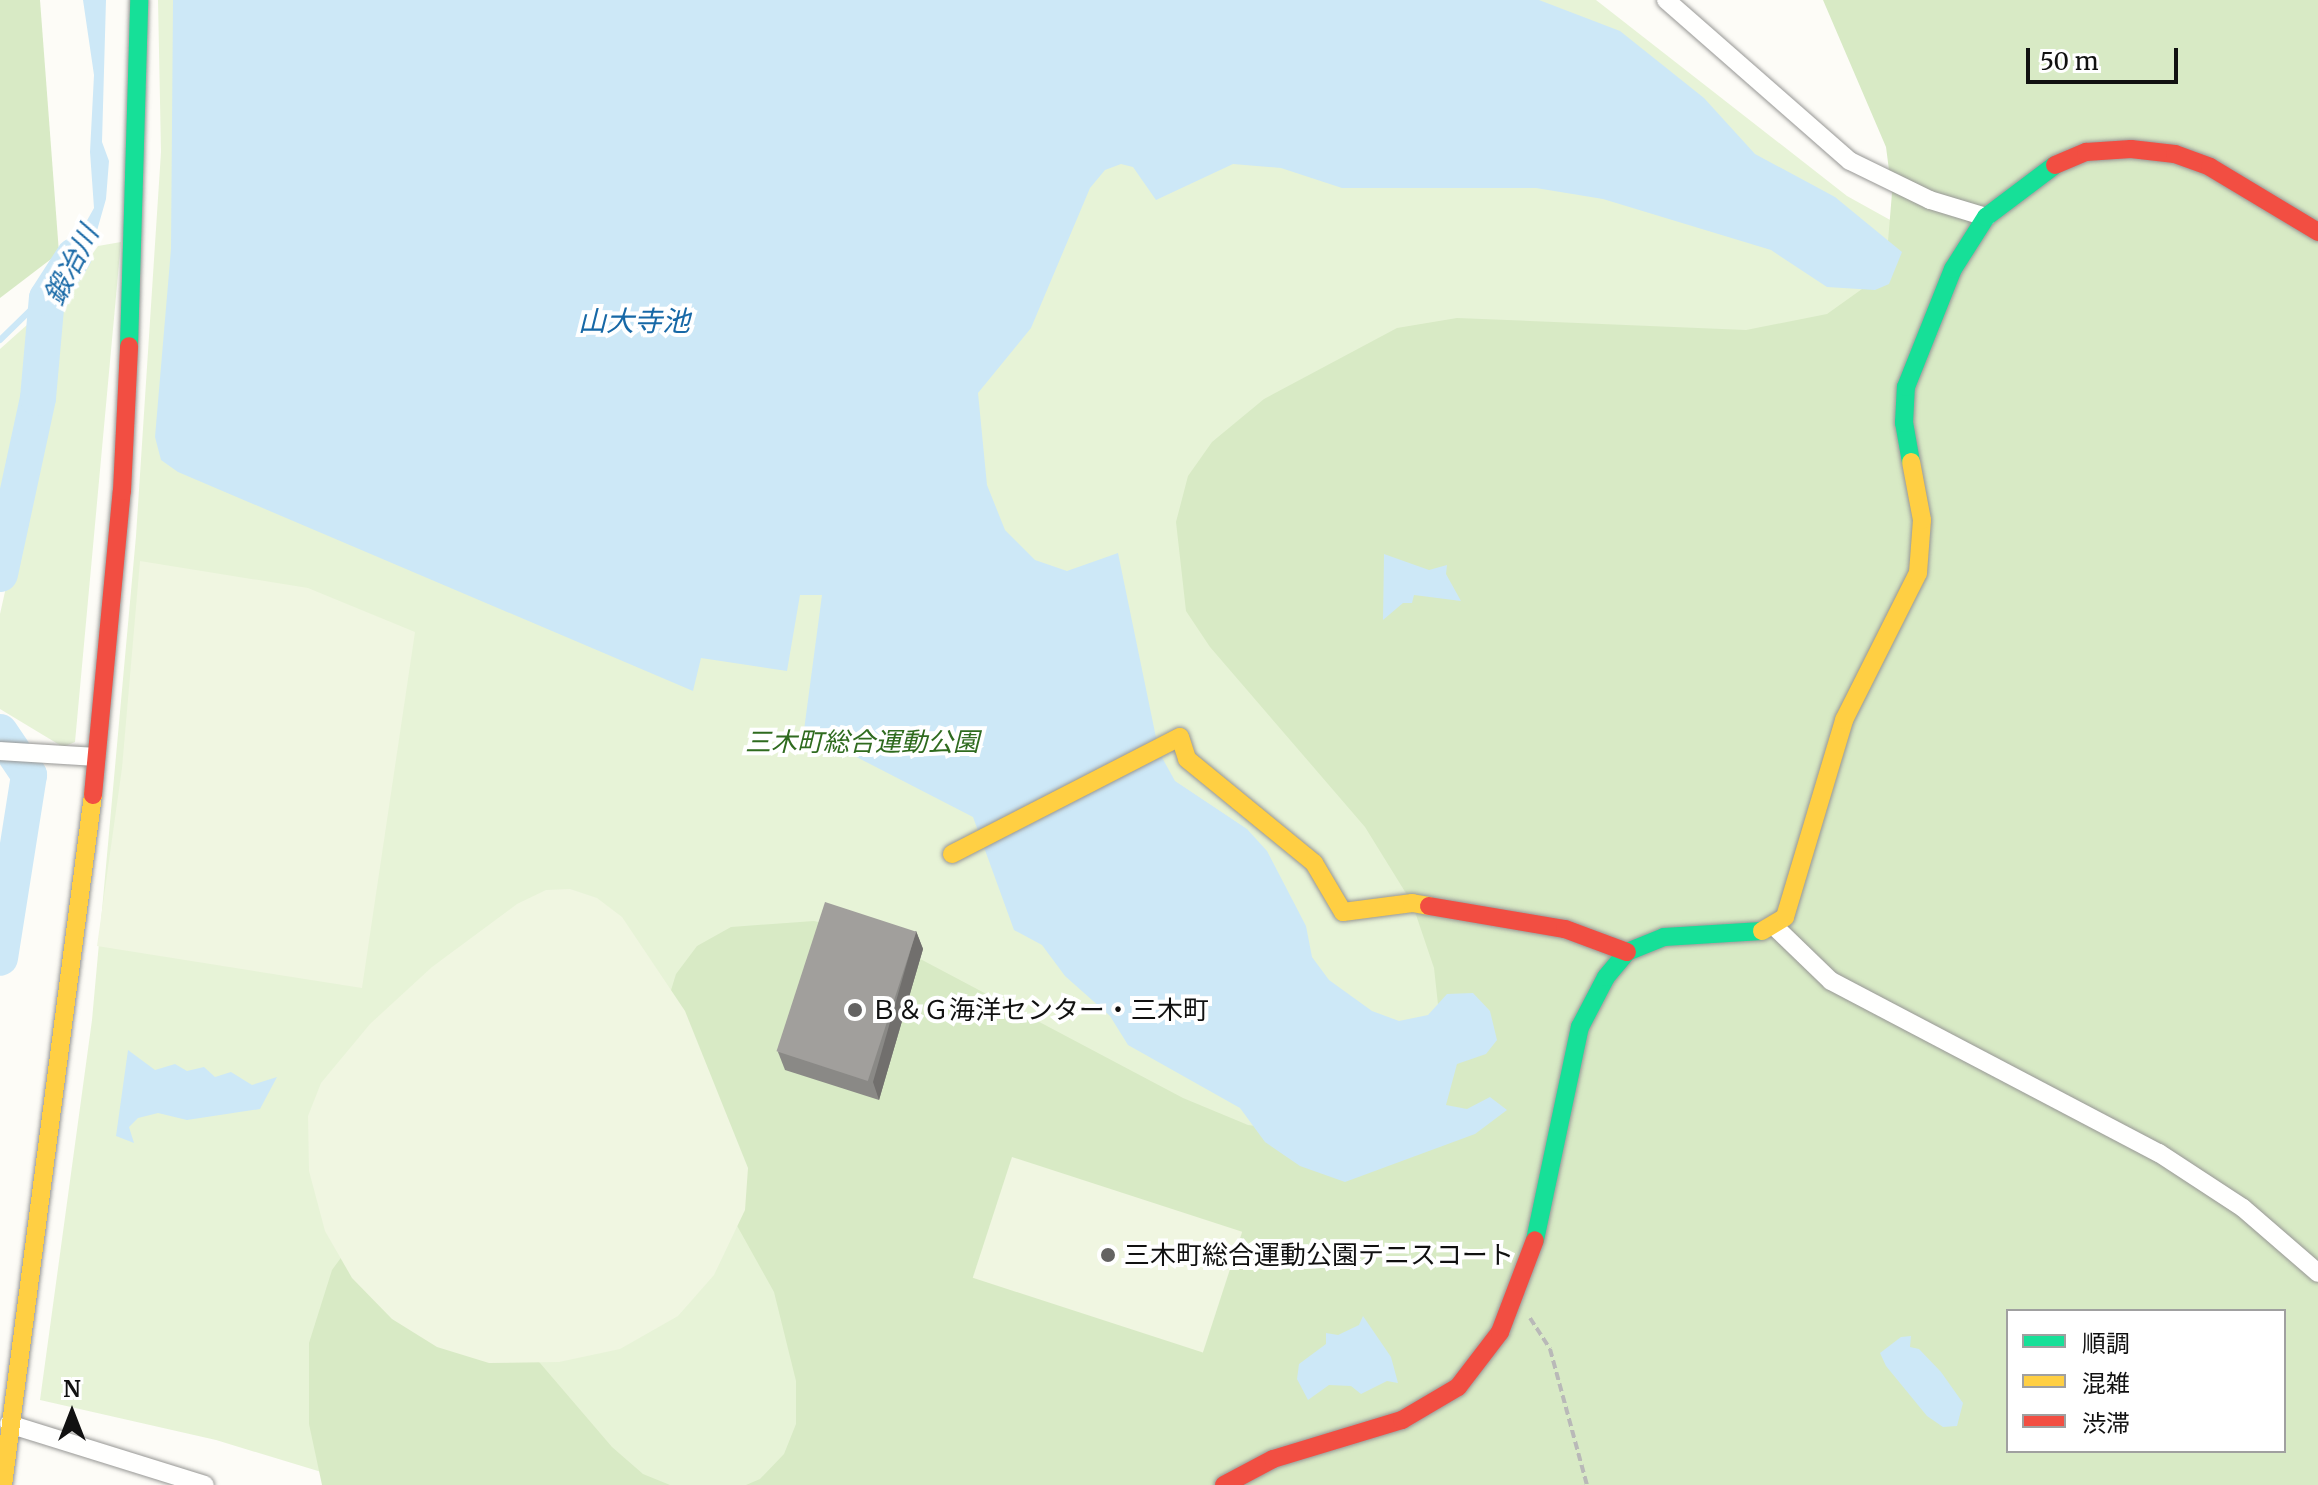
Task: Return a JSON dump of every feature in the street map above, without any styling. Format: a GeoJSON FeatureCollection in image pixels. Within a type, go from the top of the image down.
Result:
{"type":"FeatureCollection","features":[{"type":"Feature","properties":{"kind":"street"},"geometry":{"type":"LineString","coordinates":[[3,1485],[2,1455],[9,1424],[96,757],[126,443],[139,0]]}},
{"type":"Feature","properties":{"kind":"street"},"geometry":{"type":"LineString","coordinates":[[1669,1],[1850,161],[1930,200],[1986,217]]}},
{"type":"Feature","properties":{"kind":"street"},"geometry":{"type":"LineString","coordinates":[[1224,1485],[1273,1459],[1427,1409],[1458,1387],[1484,1358],[1516,1297],[1531,1259],[1580,1027],[1606,977],[1627,952],[1664,937],[1774,926],[1785,917],[1844,720],[1918,573],[1922,520],[1904,423],[1906,387],[1953,269],[1986,217],[2046,168],[2086,152],[2131,149],[2175,154],[2210,167],[2318,232]]}},
{"type":"Feature","properties":{"kind":"street"},"geometry":{"type":"LineString","coordinates":[[952,854],[1163,742],[1180,737],[1187,759],[1219,789],[1314,863],[1343,912],[1412,903],[1565,929],[1627,952]]}},
{"type":"Feature","properties":{"kind":"street"},"geometry":{"type":"LineString","coordinates":[[0,751],[72,758],[96,757]]}},
{"type":"Feature","properties":{"kind":"street"},"geometry":{"type":"LineString","coordinates":[[1774,926],[1831,981],[2159,1153],[2243,1208],[2318,1273]]}},
{"type":"Feature","properties":{"kind":"street"},"geometry":{"type":"LineString","coordinates":[[9,1424],[205,1485]]}},
{"type":"Feature","properties":{"kind":"path"},"geometry":{"type":"LineString","coordinates":[[1516,1297],[1550,1349],[1587,1485]]}},
{"type":"Feature","properties":{"kind":"green space"},"geometry":{"type":"Polygon","coordinates":[[[0,0],[40,0],[59,253],[0,298],[0,0]]]}},
{"type":"Feature","properties":{"kind":"green space","name":"三木町総合運動公園"},"geometry":{"type":"Polygon","coordinates":[[[158,0],[1596,0],[1847,196],[1928,241],[1167,1485],[364,1485],[216,1440],[40,1400],[92,1020],[136,536],[161,152],[158,0]]]}},
{"type":"Feature","properties":{"kind":"green space"},"geometry":{"type":"Polygon","coordinates":[[[1823,0],[2318,0],[2318,1485],[746,1485],[760,1479],[784,1454],[796,1424],[796,1381],[774,1292],[677,1118],[661,1023],[676,974],[697,946],[731,927],[814,921],[875,935],[1183,1098],[1248,1125],[1316,1134],[1441,1032],[1434,968],[1412,903],[1365,827],[1210,647],[1186,611],[1176,522],[1188,476],[1212,442],[1264,399],[1397,328],[1457,318],[1746,330],[1827,314],[1862,289],[1887,253],[1892,193],[1886,147],[1823,0]]]}},
{"type":"Feature","properties":{"kind":"green space"},"geometry":{"type":"Polygon","coordinates":[[[121,242],[75,742],[63,747],[0,709],[0,614],[37,449],[58,303],[98,246],[121,242]]]}},
{"type":"Feature","properties":{"kind":"green space"},"geometry":{"type":"Polygon","coordinates":[[[37,316],[15,463],[0,527],[0,349],[37,316]]]}},
{"type":"Feature","properties":{"kind":"green space"},"geometry":{"type":"Polygon","coordinates":[[[140,561],[308,588],[415,632],[362,988],[97,946],[122,768],[140,561]]]}},
{"type":"Feature","properties":{"kind":"green space"},"geometry":{"type":"Polygon","coordinates":[[[570,889],[597,898],[622,917],[685,1011],[748,1168],[745,1210],[714,1275],[678,1316],[620,1349],[559,1362],[489,1363],[437,1347],[392,1319],[352,1278],[325,1231],[309,1171],[308,1116],[321,1083],[370,1024],[432,967],[517,904],[546,890],[570,889]]]}},
{"type":"Feature","properties":{"kind":"green space","name":"三木町総合運動公園テニスコート"},"geometry":{"type":"Polygon","coordinates":[[[1012,1157],[1242,1232],[1203,1353],[973,1278],[1012,1157]]]}},
{"type":"Feature","properties":{"kind":"green space"},"geometry":{"type":"Polygon","coordinates":[[[356,1237],[516,1335],[612,1447],[643,1474],[670,1485],[322,1485],[309,1424],[309,1343],[332,1270],[356,1237]]]}},
{"type":"Feature","properties":{"kind":"water"},"geometry":{"type":"Polygon","coordinates":[[[83,0],[106,0],[102,142],[109,161],[106,199],[96,234],[51,299],[44,297],[94,208],[90,152],[94,75],[83,0]]]}},
{"type":"Feature","properties":{"kind":"water","name":"山大寺池"},"geometry":{"type":"Polygon","coordinates":[[[173,0],[1539,0],[1620,31],[1704,98],[1755,154],[1835,197],[1902,252],[1889,284],[1875,290],[1827,287],[1771,250],[1603,199],[1536,188],[1342,188],[1281,168],[1233,164],[1156,200],[1133,167],[1121,164],[1105,170],[1090,188],[1031,328],[978,393],[987,485],[1005,530],[1035,560],[1067,571],[1118,553],[1159,752],[1175,781],[1247,829],[1267,851],[1306,926],[1312,957],[1329,980],[1372,1011],[1399,1021],[1428,1015],[1447,994],[1473,993],[1490,1011],[1497,1040],[1486,1054],[1457,1064],[1446,1105],[1467,1109],[1490,1097],[1507,1110],[1475,1134],[1345,1182],[1300,1166],[1265,1142],[1240,1108],[1128,1045],[1110,1016],[1065,976],[1042,945],[1014,930],[973,817],[804,730],[822,595],[800,595],[787,671],[701,658],[693,691],[178,472],[161,460],[155,437],[171,249],[173,0]]]}},
{"type":"Feature","properties":{"kind":"water"},"geometry":{"type":"Polygon","coordinates":[[[1384,554],[1429,570],[1447,565],[1446,574],[1461,601],[1414,595],[1412,603],[1403,603],[1383,620],[1384,554]]]}},
{"type":"Feature","properties":{"kind":"water"},"geometry":{"type":"Polygon","coordinates":[[[128,1050],[155,1070],[175,1064],[187,1071],[204,1067],[215,1077],[231,1072],[252,1085],[277,1077],[260,1109],[187,1120],[158,1113],[138,1118],[129,1127],[134,1143],[116,1136],[128,1050]]]}},
{"type":"Feature","properties":{"kind":"water"},"geometry":{"type":"Polygon","coordinates":[[[1363,1316],[1391,1357],[1398,1383],[1387,1381],[1361,1394],[1351,1386],[1329,1385],[1308,1400],[1297,1379],[1299,1364],[1326,1344],[1326,1333],[1338,1335],[1359,1325],[1363,1316]]]}},
{"type":"Feature","properties":{"kind":"water"},"geometry":{"type":"Polygon","coordinates":[[[1911,1336],[1910,1347],[1919,1349],[1941,1372],[1963,1403],[1957,1426],[1943,1427],[1927,1416],[1886,1366],[1880,1353],[1901,1337],[1911,1336]]]}},
{"type":"Feature","properties":{"kind":"building","name":"Ｂ＆Ｇ海洋センター・三木町"},"geometry":{"type":"Polygon","coordinates":[[[825,902],[916,932],[868,1081],[776,1051],[825,902]]]}},
{"type":"Feature","properties":{"kind":"waterway","name":"鍛冶川"},"geometry":{"type":"LineString","coordinates":[[0,574],[38,398],[47,298],[74,256]]}},
{"type":"Feature","properties":{"kind":"waterway"},"geometry":{"type":"LineString","coordinates":[[0,340],[44,297]]}},
{"type":"Feature","properties":{"kind":"waterway","name":"鍛冶川"},"geometry":{"type":"LineString","coordinates":[[0,732],[29,775],[0,958]]}},
{"type":"Feature","properties":{"kind":"traffic: fast"},"geometry":{"type":"LineString","coordinates":[[129,346],[139,0]]}},
{"type":"Feature","properties":{"kind":"traffic: fast"},"geometry":{"type":"LineString","coordinates":[[1911,462],[1904,423],[1906,387],[1953,269],[1986,217],[2055,165]]}},
{"type":"Feature","properties":{"kind":"traffic: fast"},"geometry":{"type":"LineString","coordinates":[[1535,1240],[1580,1027],[1606,977],[1627,952],[1664,937],[1762,931]]}},
{"type":"Feature","properties":{"kind":"traffic: slow"},"geometry":{"type":"LineString","coordinates":[[1762,931],[1785,917],[1844,720],[1918,573],[1922,520],[1911,462]]}},
{"type":"Feature","properties":{"kind":"traffic: slow"},"geometry":{"type":"LineString","coordinates":[[952,854],[1180,737],[1187,759],[1314,863],[1343,912],[1412,903],[1429,906]]}},
{"type":"Feature","properties":{"kind":"traffic: slow"},"geometry":{"type":"LineString","coordinates":[[3,1485],[93,795]]}},
{"type":"Feature","properties":{"kind":"traffic: jam"},"geometry":{"type":"LineString","coordinates":[[2055,165],[2086,152],[2131,149],[2175,154],[2210,167],[2318,232]]}},
{"type":"Feature","properties":{"kind":"traffic: jam"},"geometry":{"type":"LineString","coordinates":[[93,795],[122,491],[129,346]]}},
{"type":"Feature","properties":{"kind":"traffic: jam"},"geometry":{"type":"LineString","coordinates":[[1429,906],[1565,929],[1627,952]]}},
{"type":"Feature","properties":{"kind":"traffic: jam"},"geometry":{"type":"LineString","coordinates":[[1224,1485],[1273,1459],[1402,1420],[1458,1387],[1500,1332],[1535,1240]]}},
{"type":"Feature","properties":{"kind":"place","name":"Ｂ＆Ｇ海洋センター・三木町"},"geometry":{"type":"Point","coordinates":[855,1010]}},
{"type":"Feature","properties":{"kind":"place","name":"三木町総合運動公園テニスコート"},"geometry":{"type":"Point","coordinates":[1108,1255]}}]}
